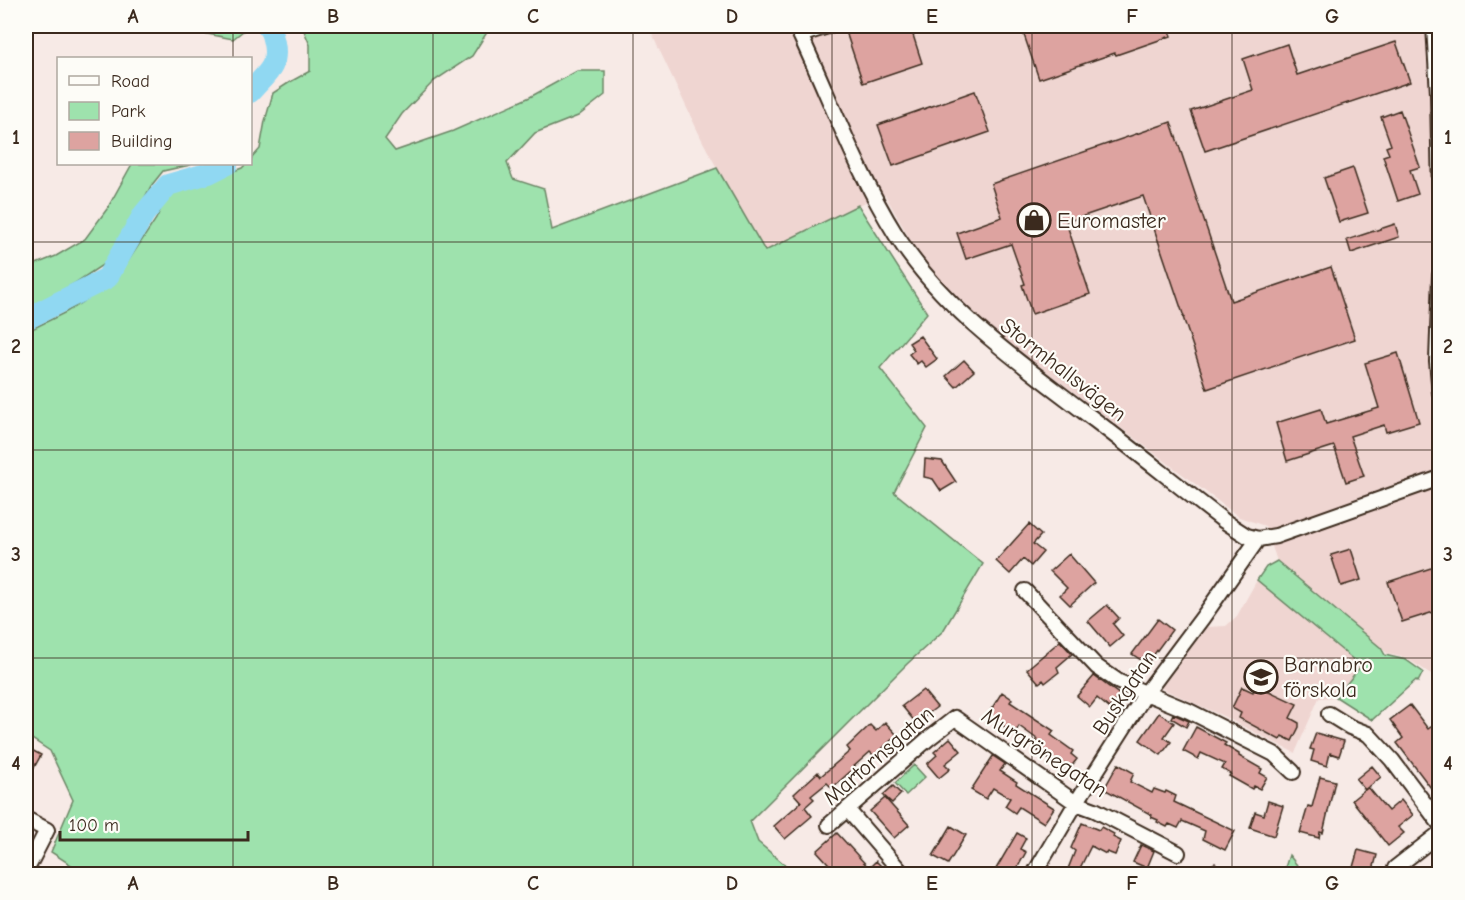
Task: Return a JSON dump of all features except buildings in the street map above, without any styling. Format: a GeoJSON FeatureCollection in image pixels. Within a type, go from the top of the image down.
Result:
{"type":"FeatureCollection","features":[{"type":"Feature","properties":{"kind":"street"},"geometry":{"type":"LineString","coordinates":[[798,30],[828,26]]}},
{"type":"Feature","properties":{"kind":"street"},"geometry":{"type":"LineString","coordinates":[[1434,26],[1440,194]]}},
{"type":"Feature","properties":{"kind":"street","name":"Stormhallsvägen"},"geometry":{"type":"LineString","coordinates":[[798,30],[859,169],[896,234],[942,294],[995,344],[1224,522],[1247,536],[1258,539]]}},
{"type":"Feature","properties":{"kind":"street"},"geometry":{"type":"LineString","coordinates":[[1440,275],[1437,361],[1440,393]]}},
{"type":"Feature","properties":{"kind":"street"},"geometry":{"type":"LineString","coordinates":[[1258,539],[1276,536],[1440,478]]}},
{"type":"Feature","properties":{"kind":"street","name":"Buskgatan"},"geometry":{"type":"LineString","coordinates":[[1034,874],[1146,693],[1258,539]]}},
{"type":"Feature","properties":{"kind":"street"},"geometry":{"type":"LineString","coordinates":[[1025,591],[1097,667],[1119,682],[1189,711],[1274,753],[1293,772]]}},
{"type":"Feature","properties":{"kind":"street"},"geometry":{"type":"LineString","coordinates":[[1329,714],[1350,727],[1368,734],[1392,760],[1440,824]]}},
{"type":"Feature","properties":{"kind":"street","name":"Murgrönegatan"},"geometry":{"type":"LineString","coordinates":[[955,718],[1076,803],[1095,810],[1178,853]]}},
{"type":"Feature","properties":{"kind":"street","name":"Martornsgatan"},"geometry":{"type":"LineString","coordinates":[[829,825],[955,718]]}},
{"type":"Feature","properties":{"kind":"street"},"geometry":{"type":"LineString","coordinates":[[847,808],[903,874]]}},
{"type":"Feature","properties":{"kind":"street"},"geometry":{"type":"LineString","coordinates":[[26,819],[47,830],[26,871]]}},
{"type":"Feature","properties":{"kind":"street"},"geometry":{"type":"LineString","coordinates":[[1394,874],[1395,868],[1440,833]]}},
{"type":"Feature","properties":{"kind":"shaded area"},"geometry":{"type":"Polygon","coordinates":[[[648,26],[1439,26],[1439,679],[1406,658],[1388,654],[1277,561],[1265,526],[1239,517],[990,329],[954,295],[928,265],[911,241],[885,195],[858,205],[765,251],[702,140],[648,26]]]}},
{"type":"Feature","properties":{"kind":"shaded area","name":"Barnabro förskola"},"geometry":{"type":"Polygon","coordinates":[[[1257,580],[1362,666],[1336,697],[1319,698],[1295,753],[1225,717],[1161,688],[1207,627],[1226,626],[1237,616],[1257,580]]]}},
{"type":"Feature","properties":{"kind":"green space"},"geometry":{"type":"Polygon","coordinates":[[[166,26],[246,26],[248,27],[233,39],[166,26]]]}},
{"type":"Feature","properties":{"kind":"green space"},"geometry":{"type":"Polygon","coordinates":[[[302,26],[491,26],[472,56],[434,81],[402,114],[385,139],[395,151],[453,131],[530,97],[577,71],[605,71],[605,95],[578,116],[535,133],[507,163],[513,179],[544,189],[552,230],[717,168],[765,251],[858,205],[927,313],[880,368],[927,428],[894,492],[983,564],[943,631],[750,821],[758,842],[796,874],[85,874],[51,852],[73,800],[50,751],[26,735],[26,332],[97,293],[119,275],[156,219],[168,194],[245,165],[252,165],[252,158],[260,149],[273,93],[310,71],[310,45],[302,26]]]}},
{"type":"Feature","properties":{"kind":"green space"},"geometry":{"type":"Polygon","coordinates":[[[131,165],[190,165],[163,171],[151,186],[124,236],[104,264],[75,283],[26,309],[26,268],[56,256],[85,239],[107,209],[131,165]]]}},
{"type":"Feature","properties":{"kind":"green space"},"geometry":{"type":"Polygon","coordinates":[[[1277,561],[1381,648],[1385,655],[1406,660],[1423,672],[1418,682],[1416,680],[1372,720],[1336,697],[1361,666],[1257,580],[1266,567],[1277,561]]]}},
{"type":"Feature","properties":{"kind":"green space"},"geometry":{"type":"Polygon","coordinates":[[[914,765],[925,777],[906,795],[895,783],[914,765]]]}},
{"type":"Feature","properties":{"kind":"green space"},"geometry":{"type":"Polygon","coordinates":[[[1289,855],[1304,874],[1283,874],[1289,855]]]}},
{"type":"Feature","properties":{"kind":"waterway"},"geometry":{"type":"LineString","coordinates":[[252,90],[273,65],[274,43],[267,26]]}},
{"type":"Feature","properties":{"kind":"waterway"},"geometry":{"type":"LineString","coordinates":[[26,319],[107,278],[144,214],[168,185],[209,173],[225,165]]}},
{"type":"Feature","properties":{"kind":"place","name":"Euromaster"},"geometry":{"type":"Point","coordinates":[1034,220]}},
{"type":"Feature","properties":{"kind":"place","name":"Barnabro förskola"},"geometry":{"type":"Point","coordinates":[1261,677]}}]}
